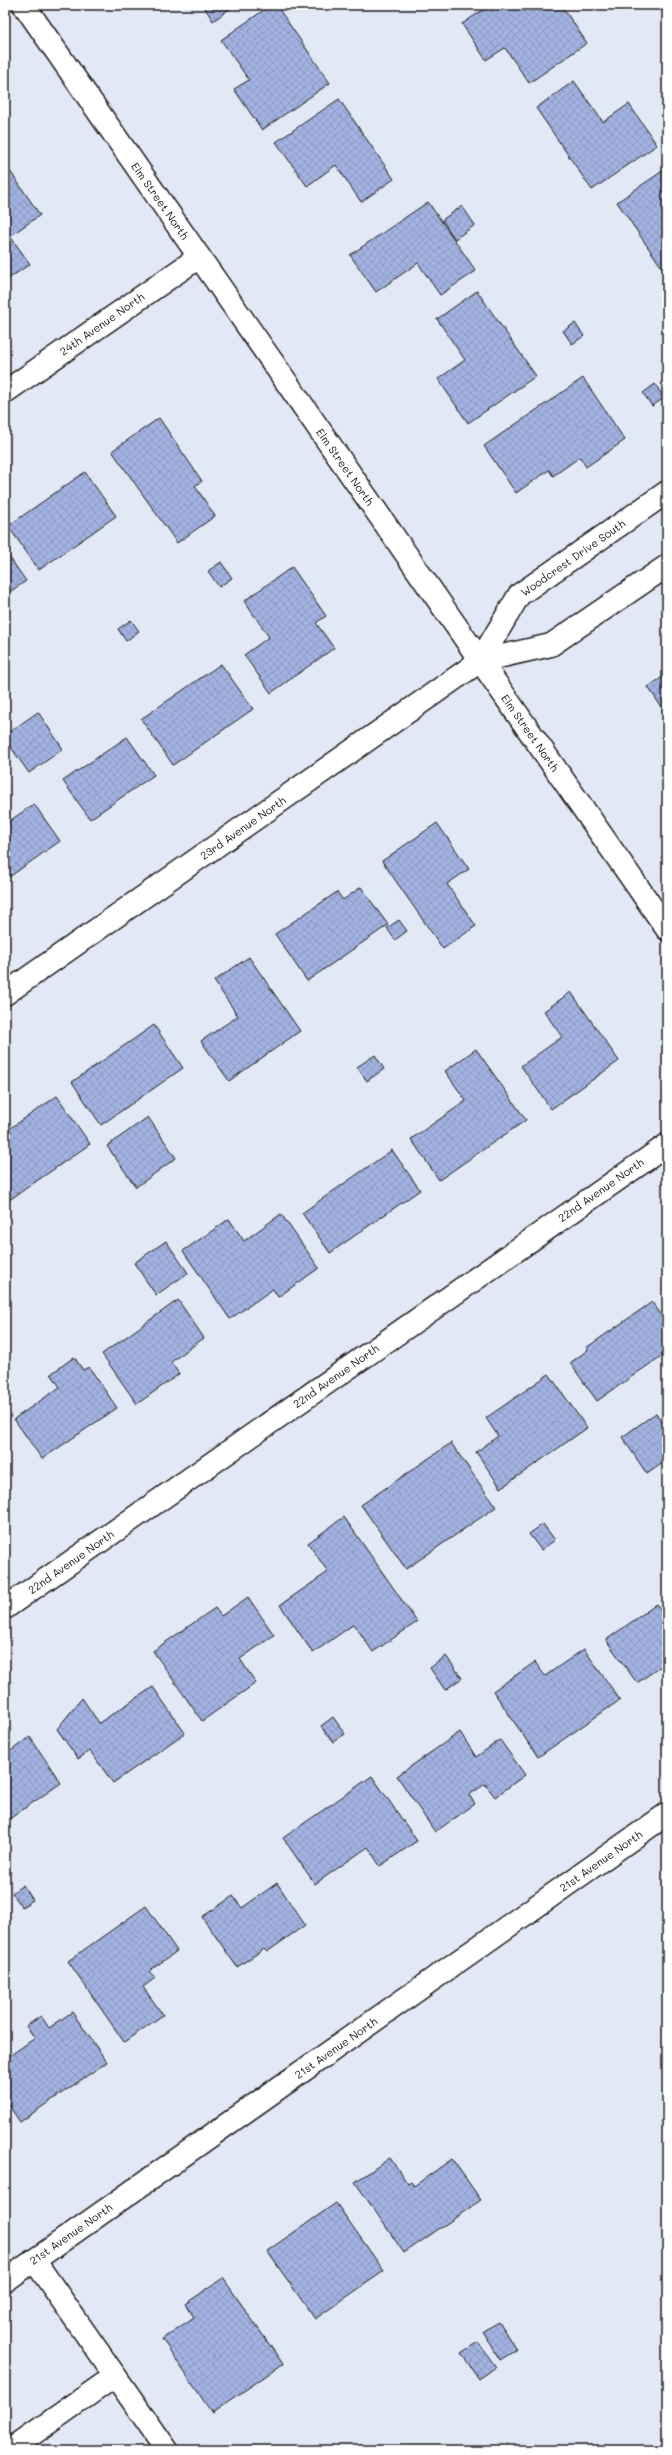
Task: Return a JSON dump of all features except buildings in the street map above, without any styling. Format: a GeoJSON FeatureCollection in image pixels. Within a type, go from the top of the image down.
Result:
{"type":"FeatureCollection","features":[{"type":"Feature","properties":{"kind":"street","name":"Elm Street North"},"geometry":{"type":"LineString","coordinates":[[24,5],[667,929]]}},
{"type":"Feature","properties":{"kind":"street","name":"24th Avenue North"},"geometry":{"type":"LineString","coordinates":[[5,392],[199,257]]}},
{"type":"Feature","properties":{"kind":"street","name":"Woodcrest Drive South"},"geometry":{"type":"LineString","coordinates":[[480,661],[519,595],[667,492]]}},
{"type":"Feature","properties":{"kind":"street"},"geometry":{"type":"LineString","coordinates":[[480,661],[551,645],[667,566]]}},
{"type":"Feature","properties":{"kind":"street","name":"23rd Avenue North"},"geometry":{"type":"LineString","coordinates":[[5,994],[480,661]]}},
{"type":"Feature","properties":{"kind":"street","name":"22nd Avenue North"},"geometry":{"type":"LineString","coordinates":[[5,1608],[667,1144]]}},
{"type":"Feature","properties":{"kind":"street","name":"21st Avenue North"},"geometry":{"type":"LineString","coordinates":[[5,2280],[667,1814]]}},
{"type":"Feature","properties":{"kind":"street"},"geometry":{"type":"LineString","coordinates":[[34,2260],[167,2450]]}},
{"type":"Feature","properties":{"kind":"street"},"geometry":{"type":"LineString","coordinates":[[10,2450],[115,2376]]}}]}
